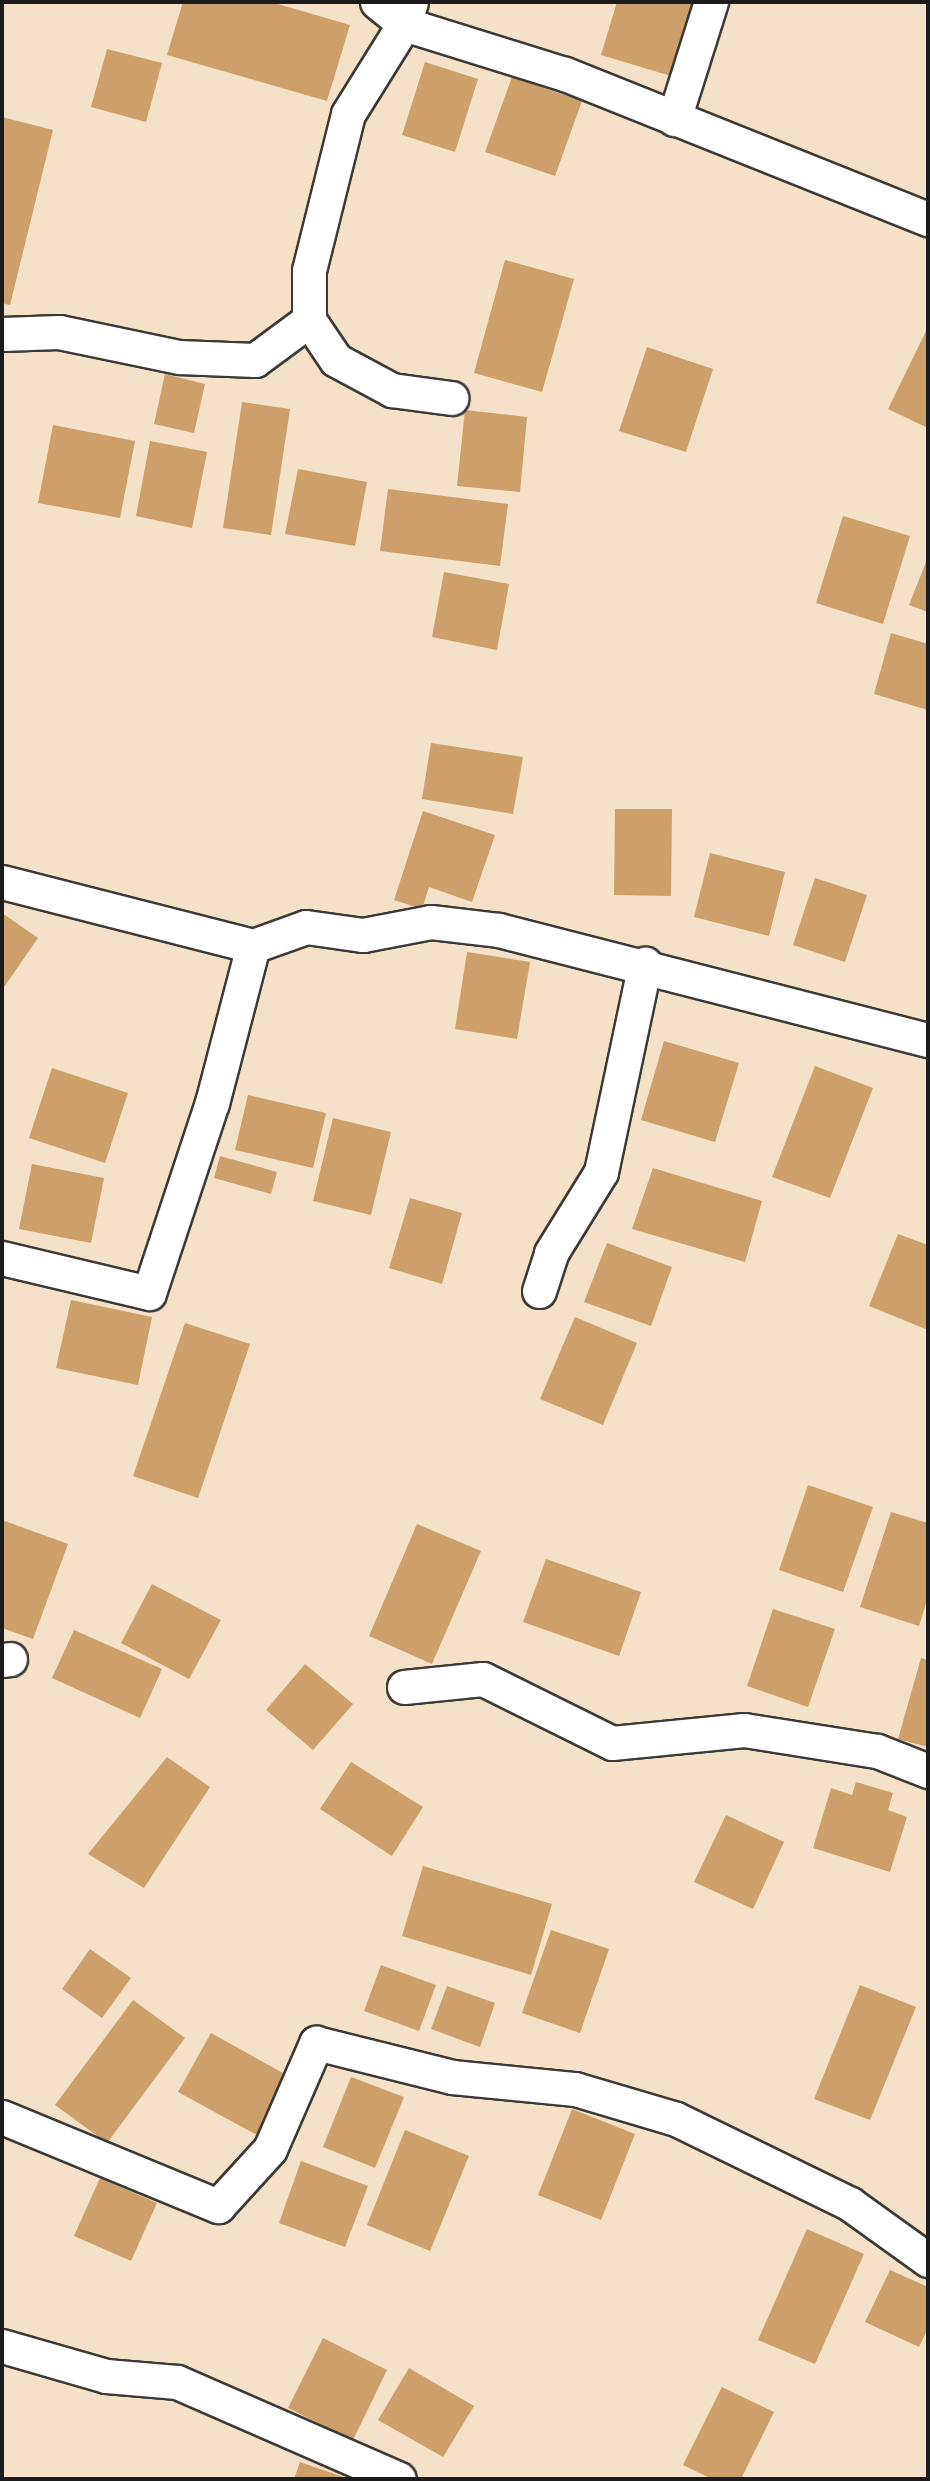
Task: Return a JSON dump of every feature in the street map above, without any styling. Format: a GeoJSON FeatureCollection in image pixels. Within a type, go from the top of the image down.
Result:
{"type":"FeatureCollection","features":[{"type":"Feature","properties":{"kind":"street"},"geometry":{"type":"LineString","coordinates":[[377,2],[928,219]]}},
{"type":"Feature","properties":{"kind":"street"},"geometry":{"type":"LineString","coordinates":[[674,119],[711,2]]}},
{"type":"Feature","properties":{"kind":"street"},"geometry":{"type":"LineString","coordinates":[[407,13],[348,114],[309,270],[309,320],[347,366],[392,390],[451,398]]}},
{"type":"Feature","properties":{"kind":"street"},"geometry":{"type":"LineString","coordinates":[[2,334],[60,332],[178,357],[255,360],[309,320]]}},
{"type":"Feature","properties":{"kind":"street"},"geometry":{"type":"LineString","coordinates":[[2,882],[253,946],[306,927],[363,935],[431,922],[499,930],[645,964],[928,1040]]}},
{"type":"Feature","properties":{"kind":"street"},"geometry":{"type":"LineString","coordinates":[[2,1258],[149,1293],[212,1103],[253,946]]}},
{"type":"Feature","properties":{"kind":"street"},"geometry":{"type":"LineString","coordinates":[[539,1290],[551,1253],[601,1172],[645,964]]}},
{"type":"Feature","properties":{"kind":"street"},"geometry":{"type":"LineString","coordinates":[[404,1687],[484,1679],[612,1743],[744,1730],[877,1751],[928,1771]]}},
{"type":"Feature","properties":{"kind":"street"},"geometry":{"type":"LineString","coordinates":[[2,2117],[218,2206],[270,2149],[316,2043],[452,2077],[575,2088],[676,2119],[850,2204],[928,2260]]}},
{"type":"Feature","properties":{"kind":"street"},"geometry":{"type":"LineString","coordinates":[[2,2346],[106,2376],[177,2382],[399,2479]]}},
{"type":"Feature","properties":{"kind":"building"},"geometry":{"type":"Polygon","coordinates":[[[183,2],[271,2],[350,25],[327,101],[167,55],[183,2]]]}},
{"type":"Feature","properties":{"kind":"building"},"geometry":{"type":"Polygon","coordinates":[[[617,2],[693,2],[671,76],[601,55],[617,2]]]}},
{"type":"Feature","properties":{"kind":"building"},"geometry":{"type":"Polygon","coordinates":[[[107,49],[162,63],[146,122],[91,107],[107,49]]]}},
{"type":"Feature","properties":{"kind":"building"},"geometry":{"type":"Polygon","coordinates":[[[425,62],[478,79],[455,152],[402,135],[425,62]]]}},
{"type":"Feature","properties":{"kind":"building"},"geometry":{"type":"Polygon","coordinates":[[[512,77],[582,101],[555,176],[485,152],[512,77]]]}},
{"type":"Feature","properties":{"kind":"building"},"geometry":{"type":"Polygon","coordinates":[[[2,117],[53,130],[10,305],[2,303],[2,117]]]}},
{"type":"Feature","properties":{"kind":"building"},"geometry":{"type":"Polygon","coordinates":[[[505,260],[574,279],[542,392],[474,373],[505,260]]]}},
{"type":"Feature","properties":{"kind":"building"},"geometry":{"type":"Polygon","coordinates":[[[928,327],[928,428],[888,409],[928,327]]]}},
{"type":"Feature","properties":{"kind":"building"},"geometry":{"type":"Polygon","coordinates":[[[647,347],[713,369],[686,452],[619,431],[647,347]]]}},
{"type":"Feature","properties":{"kind":"building"},"geometry":{"type":"Polygon","coordinates":[[[165,374],[205,384],[194,433],[154,424],[165,374]]]}},
{"type":"Feature","properties":{"kind":"building"},"geometry":{"type":"Polygon","coordinates":[[[242,402],[290,409],[271,535],[223,528],[242,402]]]}},
{"type":"Feature","properties":{"kind":"building"},"geometry":{"type":"Polygon","coordinates":[[[465,410],[527,417],[520,492],[457,486],[465,410]]]}},
{"type":"Feature","properties":{"kind":"building"},"geometry":{"type":"Polygon","coordinates":[[[53,425],[135,441],[120,518],[38,503],[53,425]]]}},
{"type":"Feature","properties":{"kind":"building"},"geometry":{"type":"Polygon","coordinates":[[[150,441],[207,452],[192,528],[136,516],[150,441]]]}},
{"type":"Feature","properties":{"kind":"building"},"geometry":{"type":"Polygon","coordinates":[[[298,469],[367,482],[355,546],[285,534],[298,469]]]}},
{"type":"Feature","properties":{"kind":"building"},"geometry":{"type":"Polygon","coordinates":[[[388,489],[508,504],[500,566],[380,551],[388,489]]]}},
{"type":"Feature","properties":{"kind":"building"},"geometry":{"type":"Polygon","coordinates":[[[843,516],[910,536],[883,624],[816,603],[843,516]]]}},
{"type":"Feature","properties":{"kind":"building"},"geometry":{"type":"Polygon","coordinates":[[[928,557],[928,612],[909,605],[928,557]]]}},
{"type":"Feature","properties":{"kind":"building"},"geometry":{"type":"Polygon","coordinates":[[[444,572],[509,584],[497,650],[432,637],[444,572]]]}},
{"type":"Feature","properties":{"kind":"building"},"geometry":{"type":"Polygon","coordinates":[[[891,633],[928,644],[928,710],[874,694],[891,633]]]}},
{"type":"Feature","properties":{"kind":"building"},"geometry":{"type":"Polygon","coordinates":[[[431,743],[523,757],[513,814],[422,799],[431,743]]]}},
{"type":"Feature","properties":{"kind":"building"},"geometry":{"type":"Polygon","coordinates":[[[615,809],[672,809],[671,896],[614,895],[615,809]]]}},
{"type":"Feature","properties":{"kind":"building"},"geometry":{"type":"Polygon","coordinates":[[[423,811],[495,835],[472,902],[429,887],[422,909],[394,900],[423,811]]]}},
{"type":"Feature","properties":{"kind":"building"},"geometry":{"type":"Polygon","coordinates":[[[710,853],[785,872],[769,936],[694,917],[710,853]]]}},
{"type":"Feature","properties":{"kind":"building"},"geometry":{"type":"Polygon","coordinates":[[[815,878],[867,895],[845,962],[793,945],[815,878]]]}},
{"type":"Feature","properties":{"kind":"building"},"geometry":{"type":"Polygon","coordinates":[[[2,913],[38,938],[2,990],[2,913]]]}},
{"type":"Feature","properties":{"kind":"building"},"geometry":{"type":"Polygon","coordinates":[[[467,952],[530,962],[517,1039],[455,1029],[467,952]]]}},
{"type":"Feature","properties":{"kind":"building"},"geometry":{"type":"Polygon","coordinates":[[[664,1041],[739,1063],[715,1142],[641,1120],[664,1041]]]}},
{"type":"Feature","properties":{"kind":"building"},"geometry":{"type":"Polygon","coordinates":[[[815,1066],[873,1088],[830,1198],[772,1177],[815,1066]]]}},
{"type":"Feature","properties":{"kind":"building"},"geometry":{"type":"Polygon","coordinates":[[[52,1068],[128,1093],[105,1163],[29,1138],[52,1068]]]}},
{"type":"Feature","properties":{"kind":"building"},"geometry":{"type":"Polygon","coordinates":[[[248,1095],[326,1113],[313,1168],[235,1150],[248,1095]]]}},
{"type":"Feature","properties":{"kind":"building"},"geometry":{"type":"Polygon","coordinates":[[[333,1118],[391,1132],[371,1215],[313,1201],[333,1118]]]}},
{"type":"Feature","properties":{"kind":"building"},"geometry":{"type":"Polygon","coordinates":[[[220,1156],[277,1172],[271,1194],[214,1178],[220,1156]]]}},
{"type":"Feature","properties":{"kind":"building"},"geometry":{"type":"Polygon","coordinates":[[[32,1164],[104,1178],[91,1243],[19,1229],[32,1164]]]}},
{"type":"Feature","properties":{"kind":"building"},"geometry":{"type":"Polygon","coordinates":[[[653,1168],[762,1201],[745,1262],[632,1229],[653,1168]]]}},
{"type":"Feature","properties":{"kind":"building"},"geometry":{"type":"Polygon","coordinates":[[[410,1198],[462,1213],[442,1284],[389,1268],[410,1198]]]}},
{"type":"Feature","properties":{"kind":"building"},"geometry":{"type":"Polygon","coordinates":[[[898,1234],[928,1245],[928,1330],[869,1306],[898,1234]]]}},
{"type":"Feature","properties":{"kind":"building"},"geometry":{"type":"Polygon","coordinates":[[[607,1243],[672,1267],[651,1326],[584,1302],[607,1243]]]}},
{"type":"Feature","properties":{"kind":"building"},"geometry":{"type":"Polygon","coordinates":[[[71,1300],[152,1317],[138,1385],[56,1368],[71,1300]]]}},
{"type":"Feature","properties":{"kind":"building"},"geometry":{"type":"Polygon","coordinates":[[[575,1317],[637,1343],[603,1425],[540,1399],[575,1317]]]}},
{"type":"Feature","properties":{"kind":"building"},"geometry":{"type":"Polygon","coordinates":[[[185,1323],[250,1344],[198,1498],[133,1476],[185,1323]]]}},
{"type":"Feature","properties":{"kind":"building"},"geometry":{"type":"Polygon","coordinates":[[[808,1485],[873,1507],[843,1592],[779,1570],[808,1485]]]}},
{"type":"Feature","properties":{"kind":"building"},"geometry":{"type":"Polygon","coordinates":[[[891,1512],[928,1523],[928,1597],[919,1626],[860,1607],[891,1512]]]}},
{"type":"Feature","properties":{"kind":"building"},"geometry":{"type":"Polygon","coordinates":[[[2,1520],[68,1544],[33,1639],[2,1628],[2,1520]]]}},
{"type":"Feature","properties":{"kind":"building"},"geometry":{"type":"Polygon","coordinates":[[[417,1524],[481,1551],[432,1664],[369,1636],[417,1524]]]}},
{"type":"Feature","properties":{"kind":"building"},"geometry":{"type":"Polygon","coordinates":[[[546,1559],[641,1592],[619,1656],[523,1622],[546,1559]]]}},
{"type":"Feature","properties":{"kind":"building"},"geometry":{"type":"Polygon","coordinates":[[[152,1584],[221,1620],[189,1679],[121,1643],[152,1584]]]}},
{"type":"Feature","properties":{"kind":"building"},"geometry":{"type":"Polygon","coordinates":[[[773,1609],[835,1629],[808,1707],[747,1686],[773,1609]]]}},
{"type":"Feature","properties":{"kind":"building"},"geometry":{"type":"Polygon","coordinates":[[[74,1630],[162,1669],[140,1718],[52,1678],[74,1630]]]}},
{"type":"Feature","properties":{"kind":"building"},"geometry":{"type":"Polygon","coordinates":[[[921,1658],[928,1660],[928,1747],[898,1739],[921,1658]]]}},
{"type":"Feature","properties":{"kind":"building"},"geometry":{"type":"Polygon","coordinates":[[[305,1664],[353,1704],[313,1750],[266,1710],[305,1664]]]}},
{"type":"Feature","properties":{"kind":"building"},"geometry":{"type":"Polygon","coordinates":[[[167,1757],[210,1787],[144,1888],[88,1854],[167,1757]]]}},
{"type":"Feature","properties":{"kind":"building"},"geometry":{"type":"Polygon","coordinates":[[[351,1762],[423,1807],[392,1856],[320,1809],[351,1762]]]}},
{"type":"Feature","properties":{"kind":"building"},"geometry":{"type":"Polygon","coordinates":[[[856,1782],[893,1793],[888,1810],[907,1817],[890,1872],[813,1848],[831,1788],[852,1795],[856,1782]]]}},
{"type":"Feature","properties":{"kind":"building"},"geometry":{"type":"Polygon","coordinates":[[[726,1815],[784,1842],[753,1909],[694,1882],[726,1815]]]}},
{"type":"Feature","properties":{"kind":"building"},"geometry":{"type":"Polygon","coordinates":[[[423,1866],[552,1904],[531,1975],[402,1936],[423,1866]]]}},
{"type":"Feature","properties":{"kind":"building"},"geometry":{"type":"Polygon","coordinates":[[[551,1930],[609,1949],[580,2033],[522,2013],[551,1930]]]}},
{"type":"Feature","properties":{"kind":"building"},"geometry":{"type":"Polygon","coordinates":[[[90,1949],[131,1978],[102,2018],[62,1989],[90,1949]]]}},
{"type":"Feature","properties":{"kind":"building"},"geometry":{"type":"Polygon","coordinates":[[[381,1965],[436,1985],[419,2031],[364,2011],[381,1965]]]}},
{"type":"Feature","properties":{"kind":"building"},"geometry":{"type":"Polygon","coordinates":[[[860,1985],[916,2007],[870,2120],[814,2099],[860,1985]]]}},
{"type":"Feature","properties":{"kind":"building"},"geometry":{"type":"Polygon","coordinates":[[[447,1986],[495,2003],[480,2047],[431,2029],[447,1986]]]}},
{"type":"Feature","properties":{"kind":"building"},"geometry":{"type":"Polygon","coordinates":[[[133,2000],[185,2038],[107,2143],[55,2105],[133,2000]]]}},
{"type":"Feature","properties":{"kind":"building"},"geometry":{"type":"Polygon","coordinates":[[[211,2033],[290,2077],[257,2135],[178,2092],[211,2033]]]}},
{"type":"Feature","properties":{"kind":"building"},"geometry":{"type":"Polygon","coordinates":[[[351,2077],[404,2097],[375,2168],[323,2147],[351,2077]]]}},
{"type":"Feature","properties":{"kind":"building"},"geometry":{"type":"Polygon","coordinates":[[[572,2109],[635,2134],[601,2220],[538,2195],[572,2109]]]}},
{"type":"Feature","properties":{"kind":"building"},"geometry":{"type":"Polygon","coordinates":[[[405,2130],[469,2156],[430,2251],[367,2225],[405,2130]]]}},
{"type":"Feature","properties":{"kind":"building"},"geometry":{"type":"Polygon","coordinates":[[[301,2161],[368,2186],[345,2247],[279,2223],[301,2161]]]}},
{"type":"Feature","properties":{"kind":"building"},"geometry":{"type":"Polygon","coordinates":[[[100,2178],[157,2203],[131,2261],[74,2236],[100,2178]]]}},
{"type":"Feature","properties":{"kind":"building"},"geometry":{"type":"Polygon","coordinates":[[[807,2229],[864,2254],[815,2364],[758,2340],[807,2229]]]}},
{"type":"Feature","properties":{"kind":"building"},"geometry":{"type":"Polygon","coordinates":[[[890,2270],[928,2287],[928,2328],[919,2347],[865,2322],[890,2270]]]}},
{"type":"Feature","properties":{"kind":"building"},"geometry":{"type":"Polygon","coordinates":[[[323,2338],[387,2370],[353,2440],[288,2408],[323,2338]]]}},
{"type":"Feature","properties":{"kind":"building"},"geometry":{"type":"Polygon","coordinates":[[[409,2368],[474,2406],[443,2457],[378,2420],[409,2368]]]}},
{"type":"Feature","properties":{"kind":"building"},"geometry":{"type":"Polygon","coordinates":[[[722,2387],[774,2412],[741,2479],[712,2479],[683,2465],[722,2387]]]}},
{"type":"Feature","properties":{"kind":"building"},"geometry":{"type":"Polygon","coordinates":[[[300,2462],[349,2479],[294,2479],[300,2462]]]}}]}
